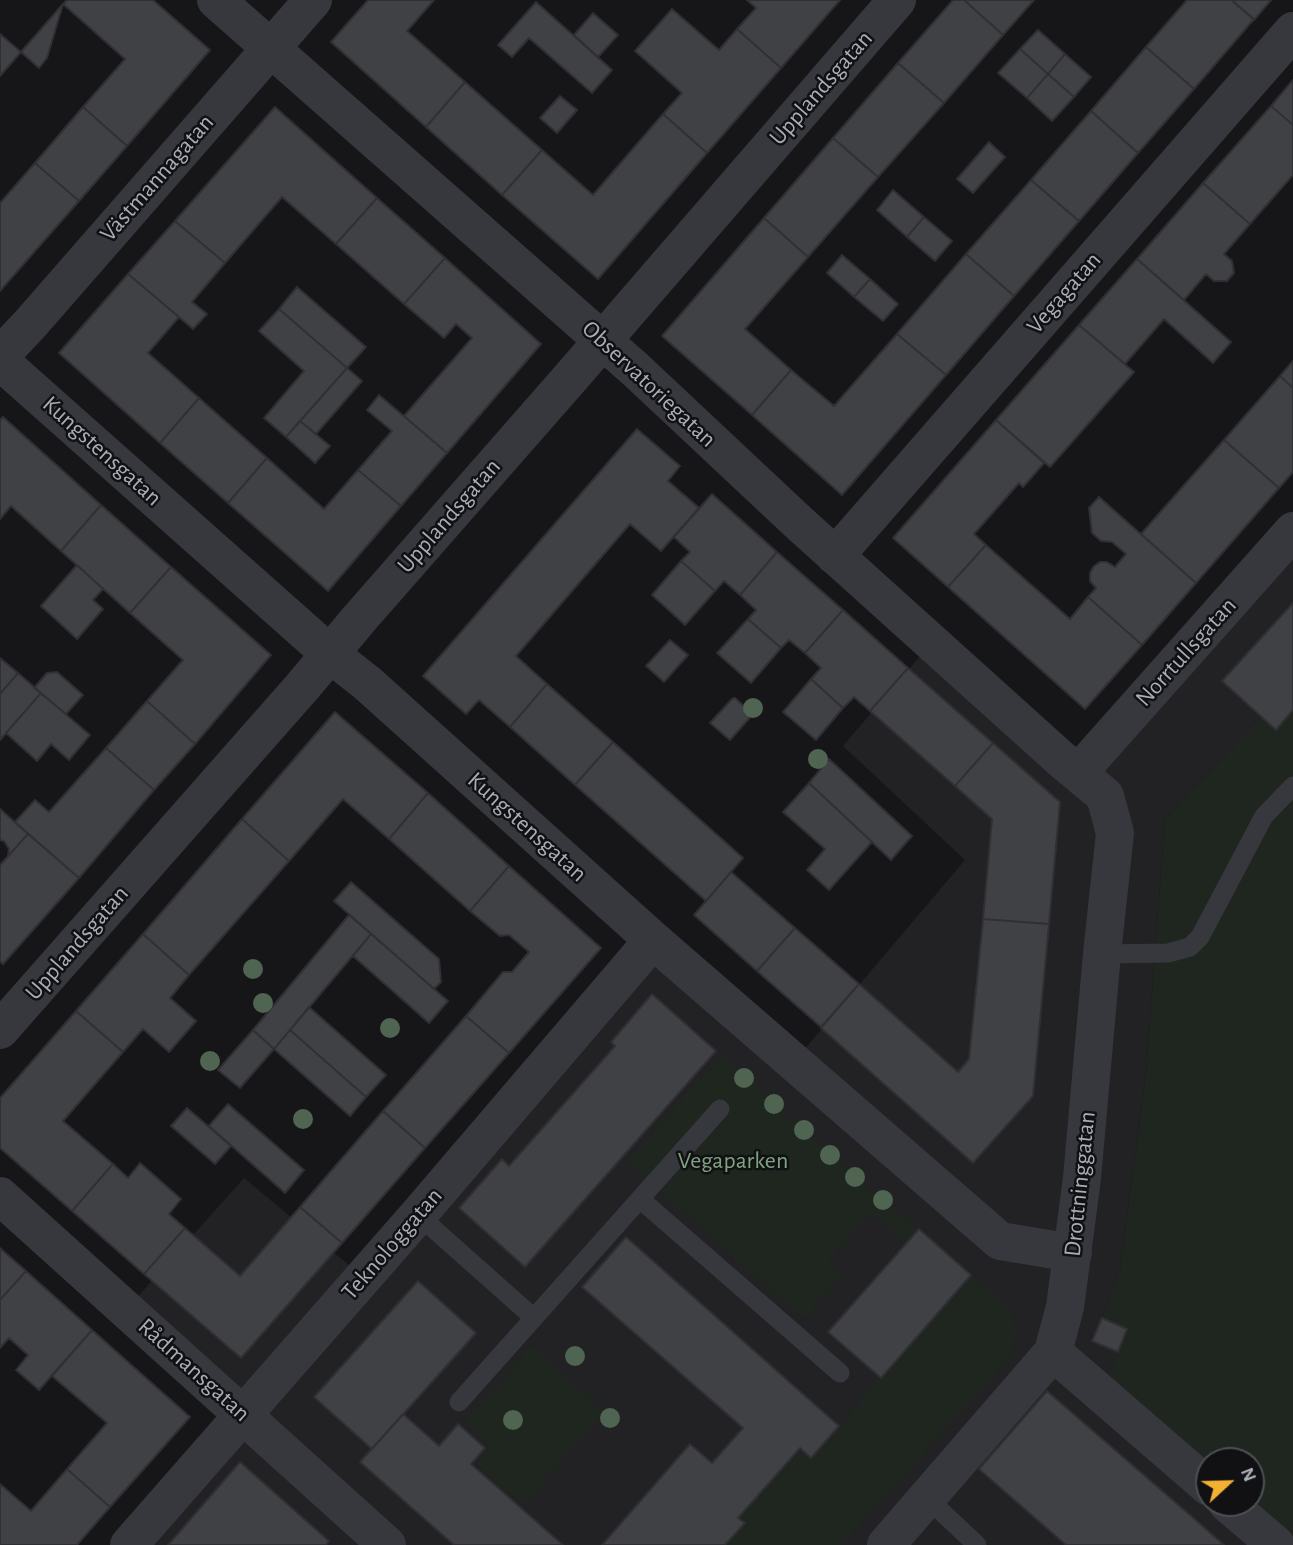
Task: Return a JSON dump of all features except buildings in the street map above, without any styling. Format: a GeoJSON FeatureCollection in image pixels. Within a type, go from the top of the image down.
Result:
{"type":"FeatureCollection","features":[{"type":"Feature","properties":{"kind":"street","name":"Observatoriegatan"},"geometry":{"type":"LineString","coordinates":[[216,0],[602,340],[798,523],[1062,760],[1079,772]]}},
{"type":"Feature","properties":{"kind":"street","name":"Västmannagatan"},"geometry":{"type":"LineString","coordinates":[[0,356],[32,323],[313,0]]}},
{"type":"Feature","properties":{"kind":"street","name":"Upplandsgatan"},"geometry":{"type":"LineString","coordinates":[[0,1030],[897,0]]}},
{"type":"Feature","properties":{"kind":"street","name":"Vegagatan"},"geometry":{"type":"LineString","coordinates":[[835,555],[1293,31]]}},
{"type":"Feature","properties":{"kind":"street","name":"Kungstensgatan"},"geometry":{"type":"LineString","coordinates":[[0,361],[330,654],[367,683],[653,940],[1000,1241],[1073,1253]]}},
{"type":"Feature","properties":{"kind":"street","name":"Norrtullsgatan"},"geometry":{"type":"LineString","coordinates":[[1079,772],[1293,531]]}},
{"type":"Feature","properties":{"kind":"street","name":"Drottninggatan"},"geometry":{"type":"LineString","coordinates":[[886,1545],[1053,1352],[1065,1307],[1082,1178],[1115,832],[1105,796],[1079,772]]}},
{"type":"Feature","properties":{"kind":"street","name":"Teknologgatan"},"geometry":{"type":"LineString","coordinates":[[129,1545],[418,1215],[653,940]]}},
{"type":"Feature","properties":{"kind":"street","name":"Rådmansgatan"},"geometry":{"type":"LineString","coordinates":[[0,1196],[387,1545]]}},
{"type":"Feature","properties":{"kind":"street"},"geometry":{"type":"LineString","coordinates":[[1053,1352],[1195,1475]]}},
{"type":"Feature","properties":{"kind":"street"},"geometry":{"type":"LineString","coordinates":[[1243,1517],[1276,1545]]}},
{"type":"Feature","properties":{"kind":"lane"},"geometry":{"type":"LineString","coordinates":[[1102,954],[1168,953],[1190,947],[1200,937],[1264,816],[1293,786]]}},
{"type":"Feature","properties":{"kind":"lane"},"geometry":{"type":"LineString","coordinates":[[459,1402],[720,1109]]}},
{"type":"Feature","properties":{"kind":"lane"},"geometry":{"type":"LineString","coordinates":[[640,1199],[840,1373]]}},
{"type":"Feature","properties":{"kind":"lane"},"geometry":{"type":"LineString","coordinates":[[418,1215],[534,1318]]}},
{"type":"Feature","properties":{"kind":"lane"},"geometry":{"type":"LineString","coordinates":[[927,1498],[977,1545]]}},
{"type":"Feature","properties":{"kind":"shaded area"},"geometry":{"type":"Polygon","coordinates":[[[1293,527],[1293,710],[1276,730],[1261,716],[1165,819],[1146,1073],[1120,1269],[1102,1318],[1127,1329],[1107,1379],[1195,1458],[1195,1517],[1262,1517],[1293,1545],[125,1545],[240,1414],[124,1312],[244,1178],[362,1276],[655,945],[792,1064],[965,860],[843,746],[933,641],[1076,772],[1293,527]]]}},
{"type":"Feature","properties":{"kind":"green space"},"geometry":{"type":"Polygon","coordinates":[[[1293,710],[1293,1543],[1265,1516],[1265,1447],[1195,1447],[1195,1457],[1107,1379],[1127,1329],[1102,1318],[1120,1269],[1146,1073],[1165,819],[1261,716],[1276,729],[1293,710]]]}},
{"type":"Feature","properties":{"kind":"green space","name":"Vegaparken"},"geometry":{"type":"Polygon","coordinates":[[[722,1056],[863,1183],[919,1229],[905,1244],[870,1214],[827,1263],[841,1277],[803,1319],[627,1161],[722,1056]]]}},
{"type":"Feature","properties":{"kind":"green space"},"geometry":{"type":"Polygon","coordinates":[[[971,1275],[1010,1311],[1016,1336],[1010,1357],[841,1545],[725,1545],[744,1524],[738,1518],[800,1448],[812,1458],[971,1275]]]}},
{"type":"Feature","properties":{"kind":"green space"},"geometry":{"type":"Polygon","coordinates":[[[531,1346],[605,1411],[523,1505],[476,1464],[491,1446],[466,1422],[531,1346]]]}}]}
